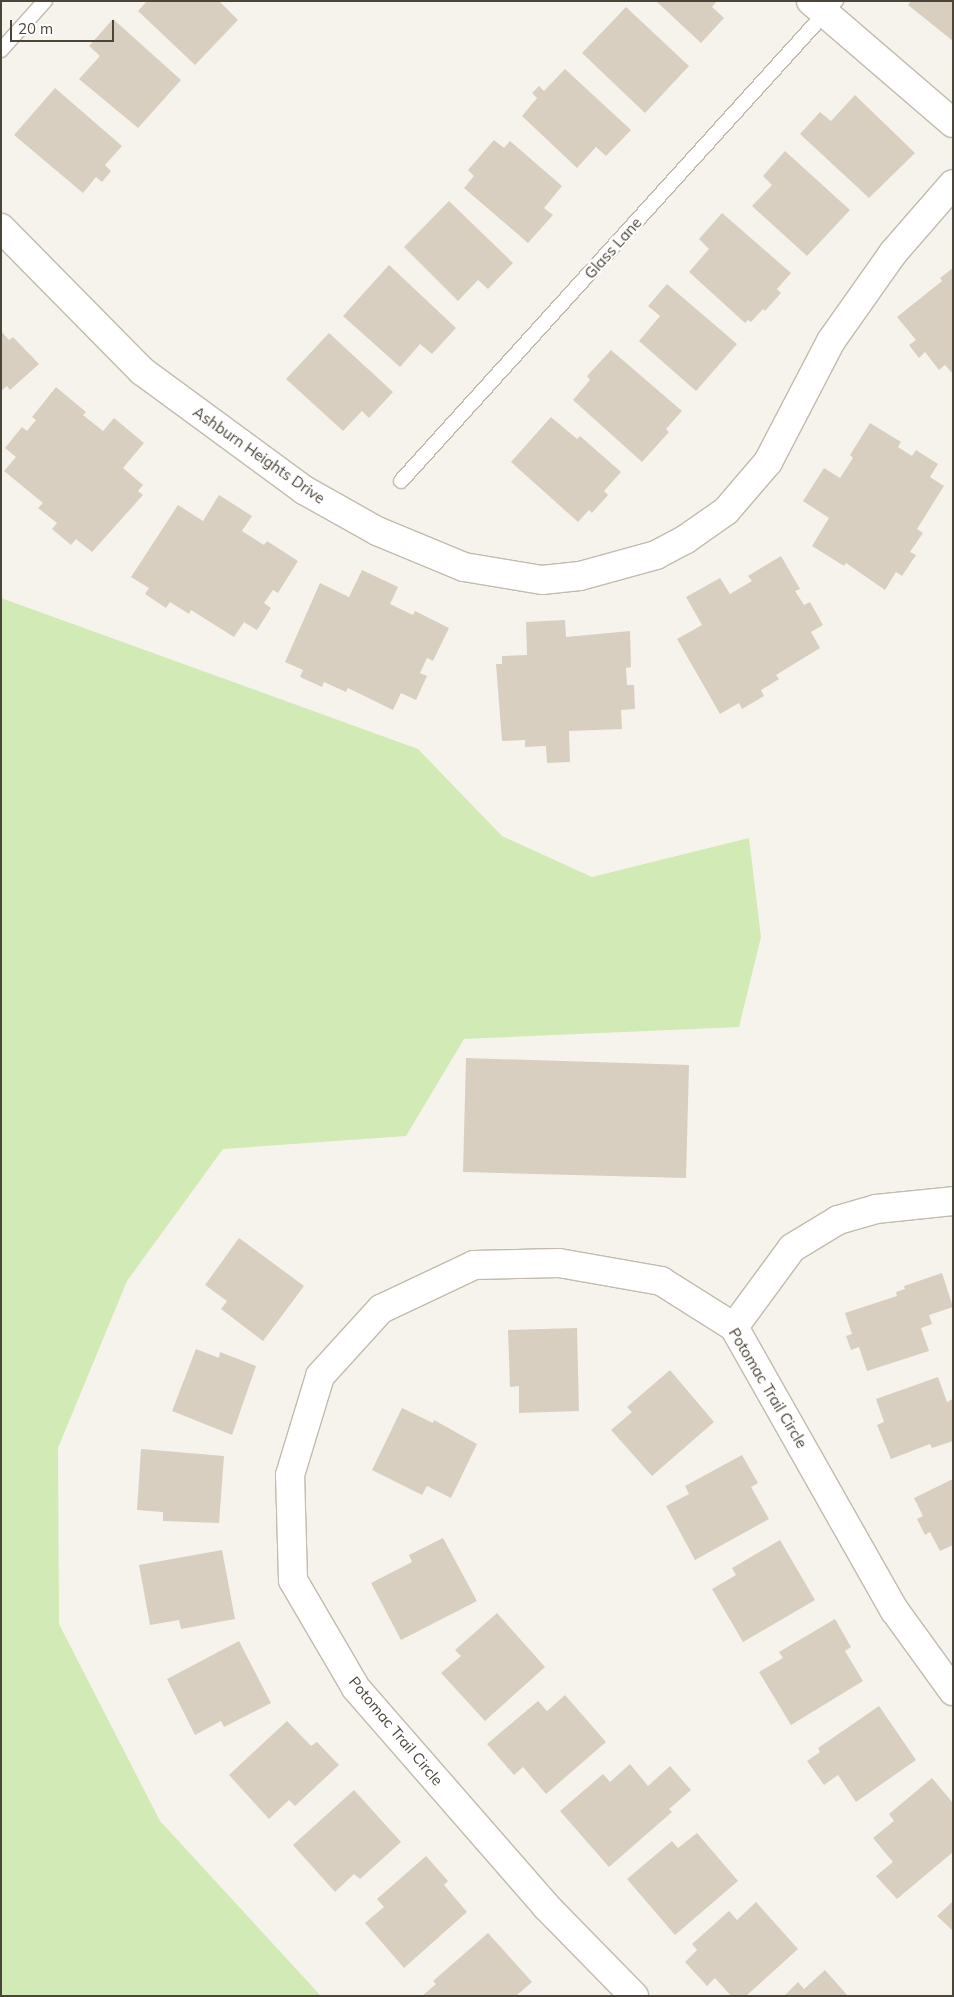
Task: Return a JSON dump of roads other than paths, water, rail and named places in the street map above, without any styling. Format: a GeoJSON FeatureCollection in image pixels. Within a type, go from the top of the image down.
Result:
{"type":"FeatureCollection","features":[{"type":"Feature","properties":{"kind":"street"},"geometry":{"type":"LineString","coordinates":[[824,5],[953,123]]}},
{"type":"Feature","properties":{"kind":"street","name":"Ashburn Heights Drive"},"geometry":{"type":"LineString","coordinates":[[1,228],[142,371],[304,490],[376,531],[464,567],[542,580],[580,576],[656,555],[686,539],[726,511],[768,462],[831,341],[893,253],[953,184]]}},
{"type":"Feature","properties":{"kind":"street"},"geometry":{"type":"LineString","coordinates":[[734,1327],[792,1248],[838,1220],[876,1209],[953,1201]]}},
{"type":"Feature","properties":{"kind":"street","name":"Potomac Trail Circle"},"geometry":{"type":"LineString","coordinates":[[634,1996],[546,1906],[356,1688],[293,1580],[290,1475],[320,1376],[382,1308],[474,1265],[559,1263],[662,1281],[734,1327],[896,1611],[953,1691]]}},
{"type":"Feature","properties":{"kind":"lane"},"geometry":{"type":"LineString","coordinates":[[1,50],[45,1]]}},
{"type":"Feature","properties":{"kind":"lane","name":"Glass Lane"},"geometry":{"type":"LineString","coordinates":[[401,481],[824,5]]}}]}
